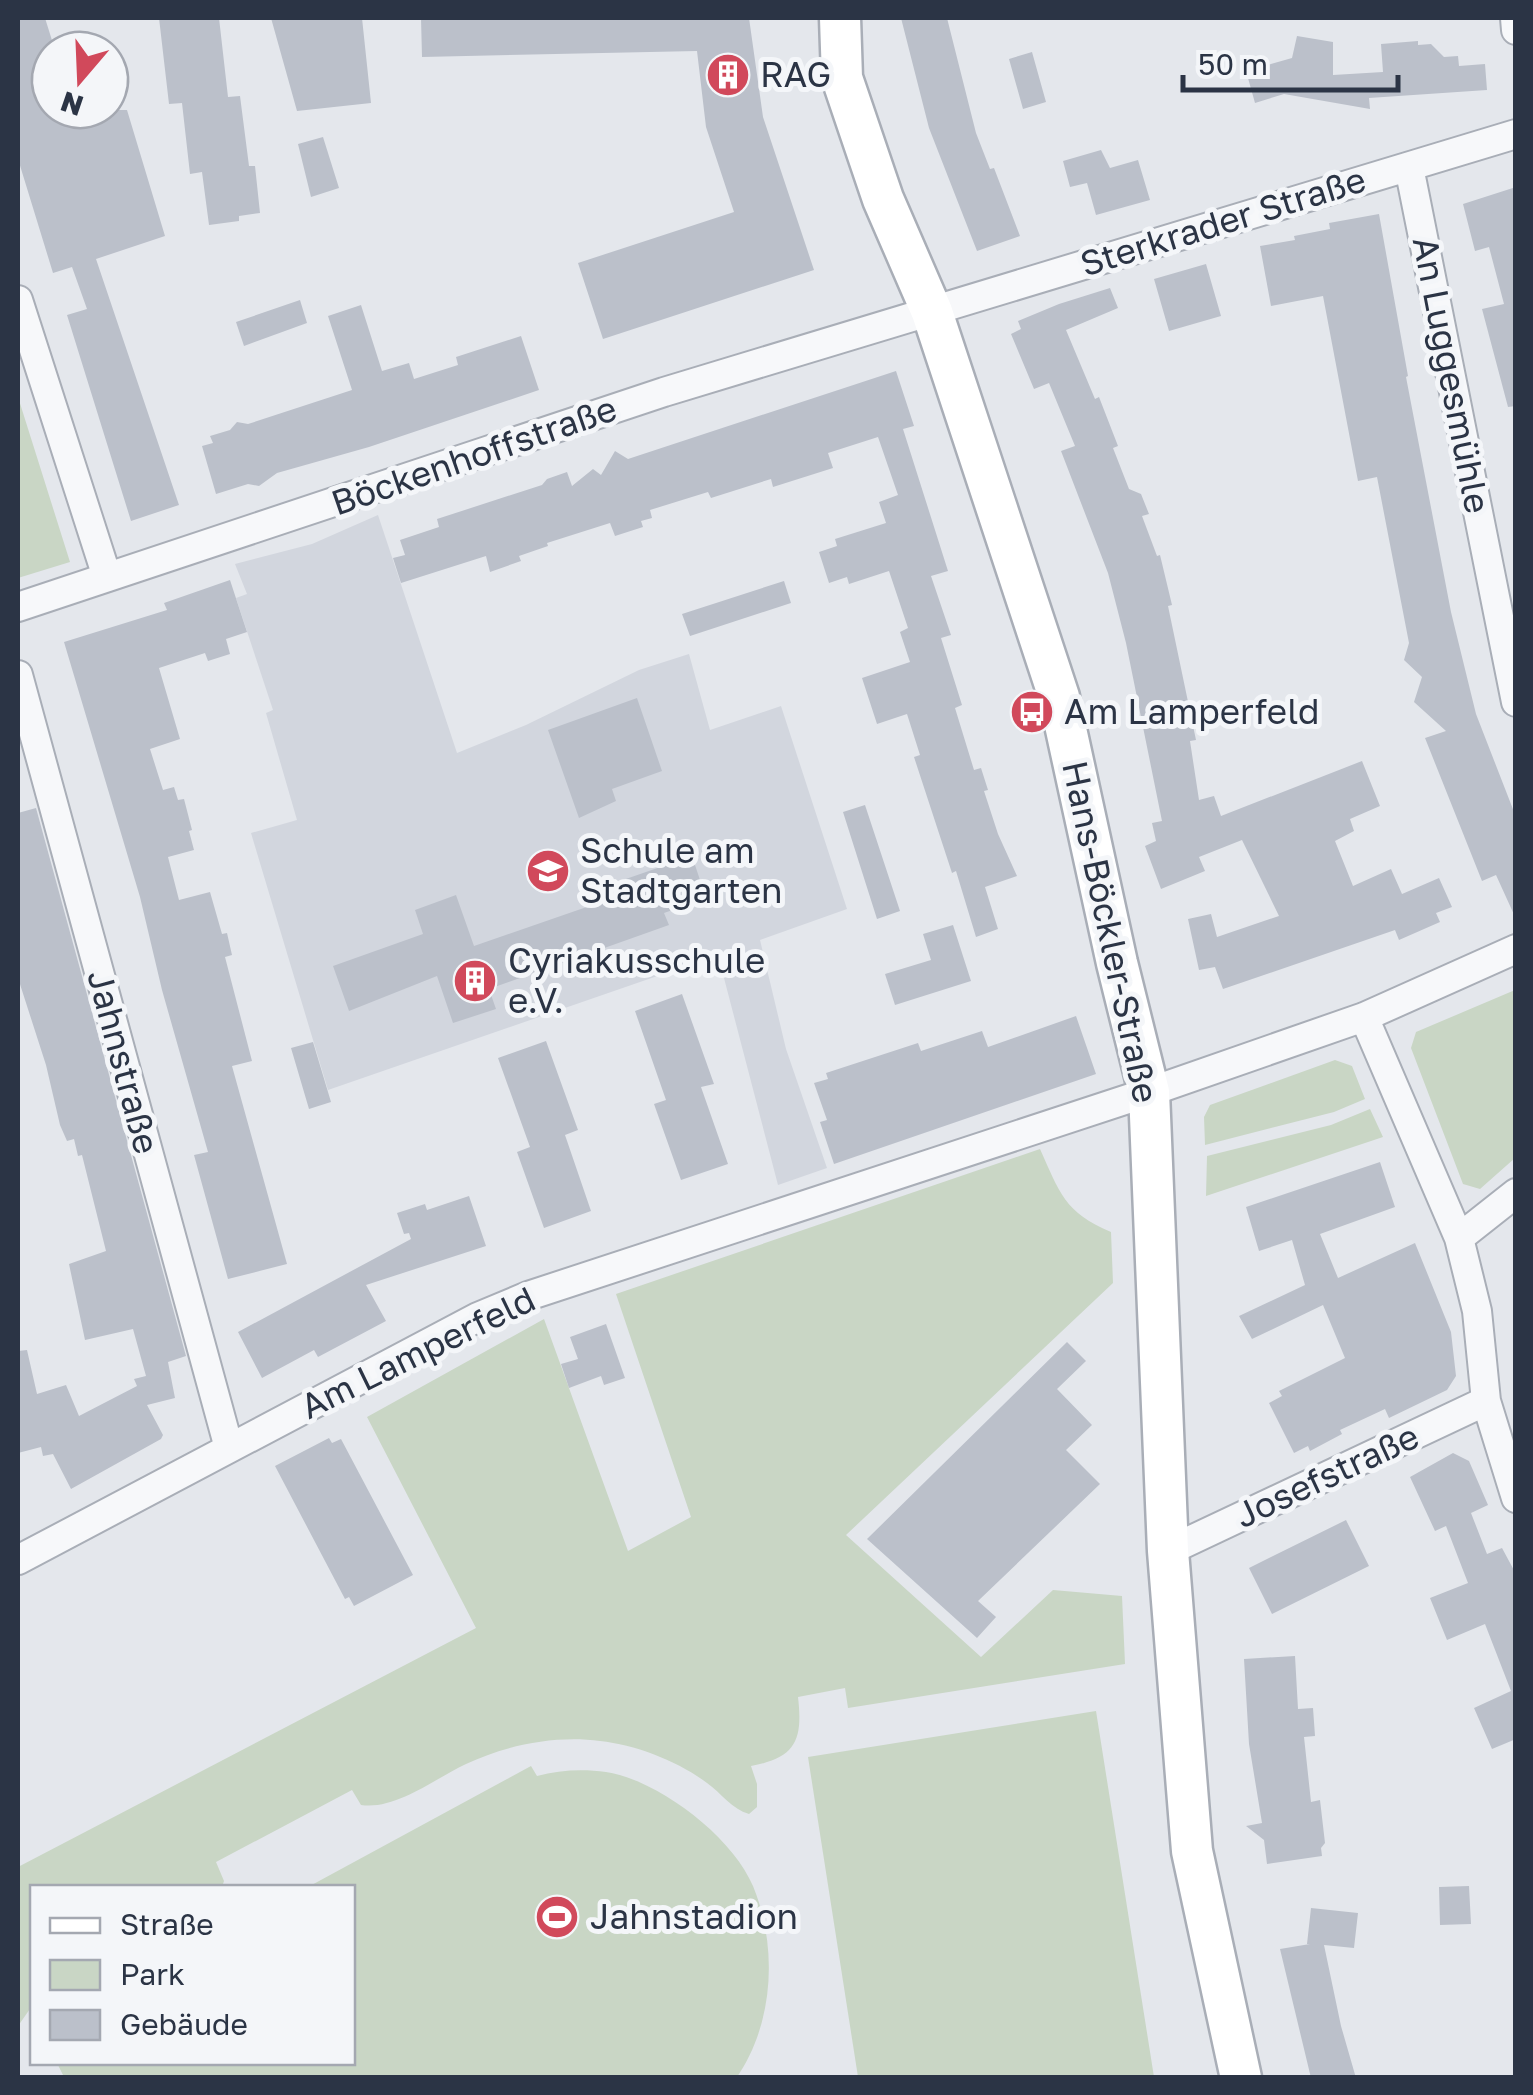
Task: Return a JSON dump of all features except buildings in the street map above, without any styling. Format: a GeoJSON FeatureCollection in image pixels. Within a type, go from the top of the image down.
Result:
{"type":"FeatureCollection","features":[{"type":"Feature","properties":{"kind":"main road","name":"Hans-Böckler-Straße"},"geometry":{"type":"LineString","coordinates":[[836,18],[842,78],[883,199],[932,312],[1059,696],[1117,964],[1150,1092],[1168,1550],[1192,1852],[1241,2078]]}},
{"type":"Feature","properties":{"kind":"street"},"geometry":{"type":"LineString","coordinates":[[1514,18],[1516,30]]}},
{"type":"Feature","properties":{"kind":"street","name":"Sterkrader Straße"},"geometry":{"type":"LineString","coordinates":[[932,312],[1516,134]]}},
{"type":"Feature","properties":{"kind":"street","name":"An Luggesmühle"},"geometry":{"type":"LineString","coordinates":[[1409,167],[1516,702]]}},
{"type":"Feature","properties":{"kind":"street"},"geometry":{"type":"LineString","coordinates":[[18,300],[107,577]]}},
{"type":"Feature","properties":{"kind":"street","name":"Böckenhoffstraße"},"geometry":{"type":"LineString","coordinates":[[18,607],[664,392],[932,312]]}},
{"type":"Feature","properties":{"kind":"street","name":"Jahnstraße"},"geometry":{"type":"LineString","coordinates":[[18,676],[229,1448]]}},
{"type":"Feature","properties":{"kind":"street","name":"Am Lamperfeld"},"geometry":{"type":"LineString","coordinates":[[18,1560],[478,1317],[528,1296],[1150,1092],[1364,1017],[1516,949]]}},
{"type":"Feature","properties":{"kind":"street"},"geometry":{"type":"LineString","coordinates":[[1364,1017],[1459,1238],[1477,1311],[1486,1400],[1516,1498]]}},
{"type":"Feature","properties":{"kind":"street"},"geometry":{"type":"LineString","coordinates":[[1459,1238],[1516,1193]]}},
{"type":"Feature","properties":{"kind":"street","name":"Josefstraße"},"geometry":{"type":"LineString","coordinates":[[1168,1550],[1486,1400]]}},
{"type":"Feature","properties":{"kind":"shaded area","name":"Schule am Stadtgarten"},"geometry":{"type":"Polygon","coordinates":[[[378,515],[457,753],[526,725],[639,670],[689,654],[710,730],[781,706],[847,909],[760,940],[786,1049],[827,1168],[778,1185],[718,955],[328,1090],[251,833],[297,820],[266,713],[273,710],[236,598],[247,594],[235,564],[312,544],[378,515]]]}},
{"type":"Feature","properties":{"kind":"green space"},"geometry":{"type":"Polygon","coordinates":[[[18,397],[70,562],[18,578],[20,538],[18,397]]]}},
{"type":"Feature","properties":{"kind":"green space"},"geometry":{"type":"Polygon","coordinates":[[[1515,990],[1515,1158],[1480,1189],[1463,1184],[1411,1048],[1416,1032],[1515,990]]]}},
{"type":"Feature","properties":{"kind":"green space"},"geometry":{"type":"Polygon","coordinates":[[[1335,1060],[1352,1066],[1365,1099],[1334,1112],[1205,1145],[1204,1117],[1210,1105],[1335,1060]]]}},
{"type":"Feature","properties":{"kind":"green space"},"geometry":{"type":"Polygon","coordinates":[[[1370,1109],[1383,1137],[1206,1196],[1207,1156],[1331,1125],[1370,1109]]]}},
{"type":"Feature","properties":{"kind":"green space"},"geometry":{"type":"Polygon","coordinates":[[[1040,1149],[1065,1200],[1083,1217],[1111,1232],[1113,1283],[846,1535],[981,1657],[1053,1590],[1122,1596],[1125,1664],[848,1708],[845,1688],[798,1697],[799,1725],[793,1745],[778,1758],[751,1766],[757,1784],[757,1807],[749,1814],[696,1775],[656,1755],[600,1741],[549,1741],[481,1757],[388,1803],[361,1805],[352,1790],[216,1862],[223,1885],[30,1885],[30,2009],[18,2026],[18,1867],[476,1628],[367,1417],[544,1319],[628,1551],[691,1517],[616,1294],[1040,1149]]]}},
{"type":"Feature","properties":{"kind":"green space"},"geometry":{"type":"Polygon","coordinates":[[[1096,1711],[1154,2077],[858,2077],[808,1757],[1096,1711]]]}},
{"type":"Feature","properties":{"kind":"green space","name":"Jahnstadion"},"geometry":{"type":"Polygon","coordinates":[[[531,1766],[537,1776],[580,1770],[626,1777],[670,1798],[711,1830],[743,1867],[753,1886],[769,1959],[759,2033],[737,2077],[64,2077],[58,2065],[355,2065],[355,1885],[312,1885],[531,1766]]]}},
{"type":"Feature","properties":{"kind":"place","name":"RAG"},"geometry":{"type":"Point","coordinates":[728,75]}},
{"type":"Feature","properties":{"kind":"place","name":"Am Lamperfeld"},"geometry":{"type":"Point","coordinates":[1032,712]}},
{"type":"Feature","properties":{"kind":"place","name":"Schule am Stadtgarten"},"geometry":{"type":"Point","coordinates":[548,871]}},
{"type":"Feature","properties":{"kind":"place","name":"Cyriakusschule e.V."},"geometry":{"type":"Point","coordinates":[475,981]}},
{"type":"Feature","properties":{"kind":"place","name":"Jahnstadion"},"geometry":{"type":"Point","coordinates":[557,1917]}}]}
